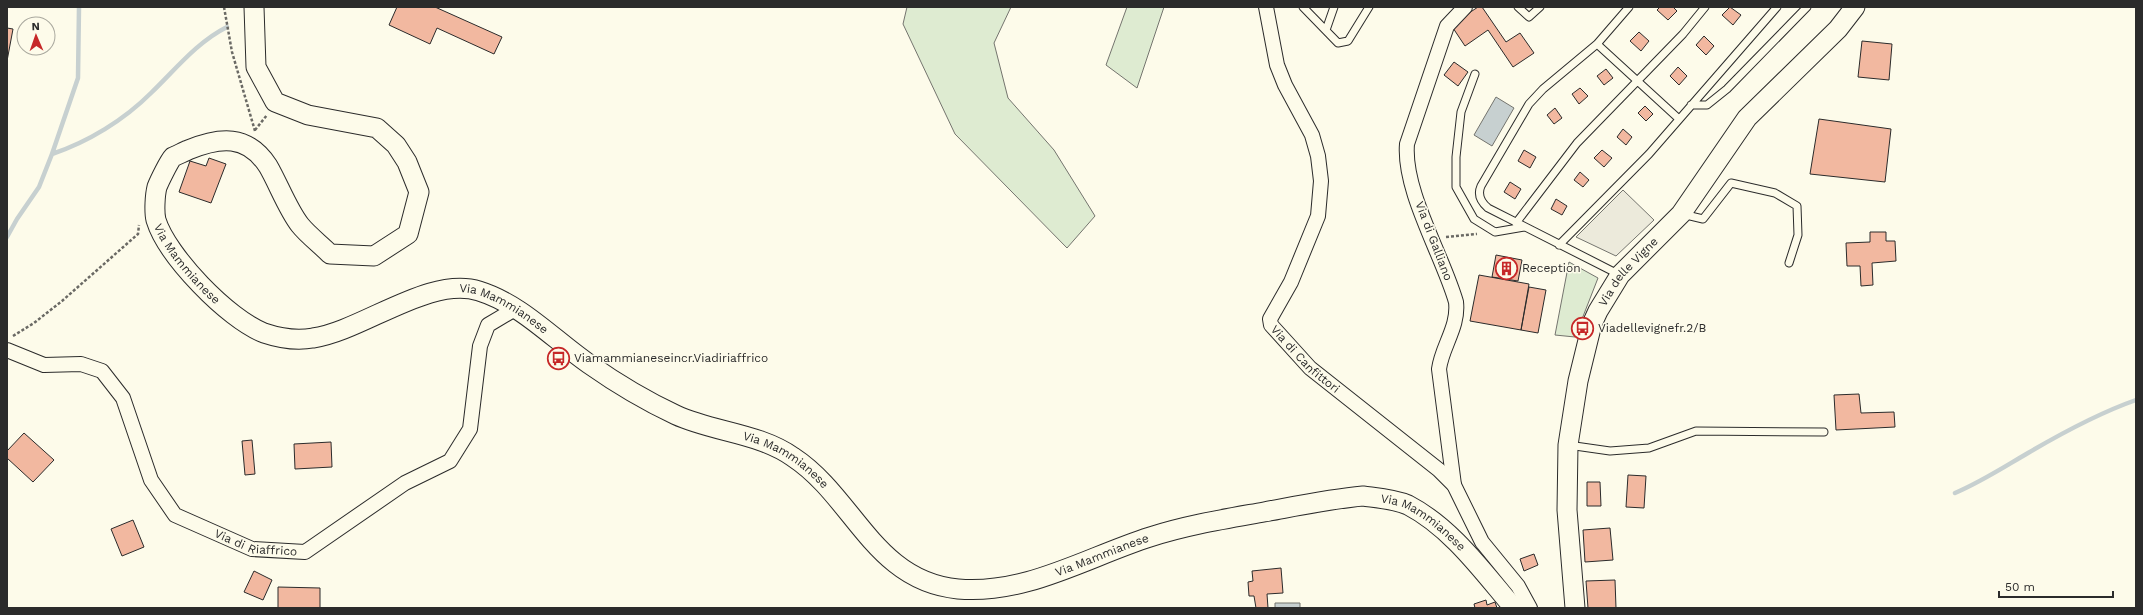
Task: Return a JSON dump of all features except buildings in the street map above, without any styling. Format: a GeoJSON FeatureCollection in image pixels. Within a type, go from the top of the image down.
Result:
{"type":"FeatureCollection","features":[{"type":"Feature","properties":{"kind":"main road","name":"Via Mammianese"},"geometry":{"type":"LineString","coordinates":[[254,7],[256,67],[275,102],[308,115],[377,128],[396,145],[407,162],[419,192],[408,234],[374,256],[330,254],[298,223],[280,185],[259,153],[232,139],[202,144],[174,156],[158,186],[155,217],[173,254],[214,298],[259,331],[282,338],[310,339],[338,332],[407,301],[436,291],[471,288],[493,296],[540,326],[589,364],[650,402],[680,418],[778,447],[793,456],[813,471],[887,558],[907,573],[938,585],[954,588],[974,589],[1007,587],[1048,575],[1151,536],[1194,524],[1363,496],[1388,499],[1407,505],[1427,517],[1458,544],[1514,608]]}},
{"type":"Feature","properties":{"kind":"main road","name":"Via delle Vigne"},"geometry":{"type":"LineString","coordinates":[[1575,608],[1566,510],[1568,445],[1578,381],[1592,324],[1607,294],[1620,275],[1681,214],[1747,118],[1838,29],[1855,7]]}},
{"type":"Feature","properties":{"kind":"street","name":"Via di Canfittori"},"geometry":{"type":"LineString","coordinates":[[1266,7],[1277,65],[1284,85],[1312,135],[1318,156],[1321,181],[1318,216],[1291,282],[1270,319],[1271,325],[1310,368],[1439,470],[1454,484],[1482,542],[1518,586],[1530,608]]}},
{"type":"Feature","properties":{"kind":"street","name":"Via di Galliano"},"geometry":{"type":"LineString","coordinates":[[1454,484],[1439,370],[1440,360],[1454,325],[1457,312],[1456,302],[1418,201],[1408,167],[1406,153],[1407,144],[1447,26],[1465,7]]}},
{"type":"Feature","properties":{"kind":"street","name":"Via di Riaffrico"},"geometry":{"type":"LineString","coordinates":[[7,350],[44,365],[81,364],[102,371],[123,398],[151,480],[175,515],[252,550],[305,552],[405,483],[450,461],[470,429],[480,346],[488,325],[515,309]]}},
{"type":"Feature","properties":{"kind":"lane"},"geometry":{"type":"LineString","coordinates":[[1303,7],[1338,43],[1348,41],[1369,7]]}},
{"type":"Feature","properties":{"kind":"lane"},"geometry":{"type":"LineString","coordinates":[[1326,30],[1334,7]]}},
{"type":"Feature","properties":{"kind":"lane"},"geometry":{"type":"LineString","coordinates":[[1518,7],[1529,17],[1540,7]]}},
{"type":"Feature","properties":{"kind":"lane"},"geometry":{"type":"LineString","coordinates":[[1620,275],[1516,223],[1485,205],[1479,197],[1481,186],[1529,104],[1543,89],[1597,44],[1630,7]]}},
{"type":"Feature","properties":{"kind":"lane"},"geometry":{"type":"LineString","coordinates":[[1516,223],[1578,143],[1683,34],[1705,7]]}},
{"type":"Feature","properties":{"kind":"lane"},"geometry":{"type":"LineString","coordinates":[[1560,245],[1649,154],[1777,7]]}},
{"type":"Feature","properties":{"kind":"lane"},"geometry":{"type":"LineString","coordinates":[[1691,105],[1707,105],[1727,89],[1807,7]]}},
{"type":"Feature","properties":{"kind":"lane"},"geometry":{"type":"LineString","coordinates":[[1597,44],[1637,82],[1679,118]]}},
{"type":"Feature","properties":{"kind":"lane"},"geometry":{"type":"LineString","coordinates":[[1475,74],[1461,112],[1456,157],[1456,187],[1474,219],[1495,232],[1524,227]]}},
{"type":"Feature","properties":{"kind":"lane"},"geometry":{"type":"LineString","coordinates":[[1681,214],[1703,219],[1731,183],[1775,193],[1797,206],[1798,235],[1789,263]]}},
{"type":"Feature","properties":{"kind":"lane"},"geometry":{"type":"LineString","coordinates":[[1568,445],[1610,451],[1649,448],[1696,430],[1824,432]]}},
{"type":"Feature","properties":{"kind":"path"},"geometry":{"type":"LineString","coordinates":[[1440,237],[1452,238],[1495,232]]}},
{"type":"Feature","properties":{"kind":"green space"},"geometry":{"type":"Polygon","coordinates":[[[907,7],[1011,7],[994,43],[1008,98],[1054,150],[1095,216],[1067,248],[955,134],[903,24],[907,7]]]}},
{"type":"Feature","properties":{"kind":"green space"},"geometry":{"type":"Polygon","coordinates":[[[1127,7],[1164,7],[1137,88],[1106,65],[1127,7]]]}},
{"type":"Feature","properties":{"kind":"green space"},"geometry":{"type":"Polygon","coordinates":[[[1569,262],[1598,278],[1575,337],[1555,335],[1569,262]]]}},
{"type":"Feature","properties":{"kind":"shaded area"},"geometry":{"type":"Polygon","coordinates":[[[1496,97],[1514,108],[1492,146],[1474,135],[1496,97]]]}},
{"type":"Feature","properties":{"kind":"shaded area"},"geometry":{"type":"Polygon","coordinates":[[[1623,190],[1654,220],[1616,256],[1576,237],[1623,190]]]}},
{"type":"Feature","properties":{"kind":"shaded area"},"geometry":{"type":"Polygon","coordinates":[[[1275,603],[1300,603],[1300,608],[1275,608],[1275,603]]]}},
{"type":"Feature","properties":{"kind":"waterway"},"geometry":{"type":"LineString","coordinates":[[7,237],[17,219],[39,187],[78,78],[79,7]]}},
{"type":"Feature","properties":{"kind":"waterway"},"geometry":{"type":"LineString","coordinates":[[52,154],[92,137],[117,121],[140,103],[196,48],[216,33],[227,27]]}},
{"type":"Feature","properties":{"kind":"waterway"},"geometry":{"type":"LineString","coordinates":[[1955,493],[1965,489],[2081,424],[2136,400]]}},
{"type":"Feature","properties":{"kind":"place","name":"Reception"},"geometry":{"type":"Point","coordinates":[1507,268]}},
{"type":"Feature","properties":{"kind":"place","name":"Viadellevignefr.2/B"},"geometry":{"type":"Point","coordinates":[1582,328]}},
{"type":"Feature","properties":{"kind":"place","name":"Viamammianeseincr.Viadiriaffrico"},"geometry":{"type":"Point","coordinates":[559,358]}}]}
